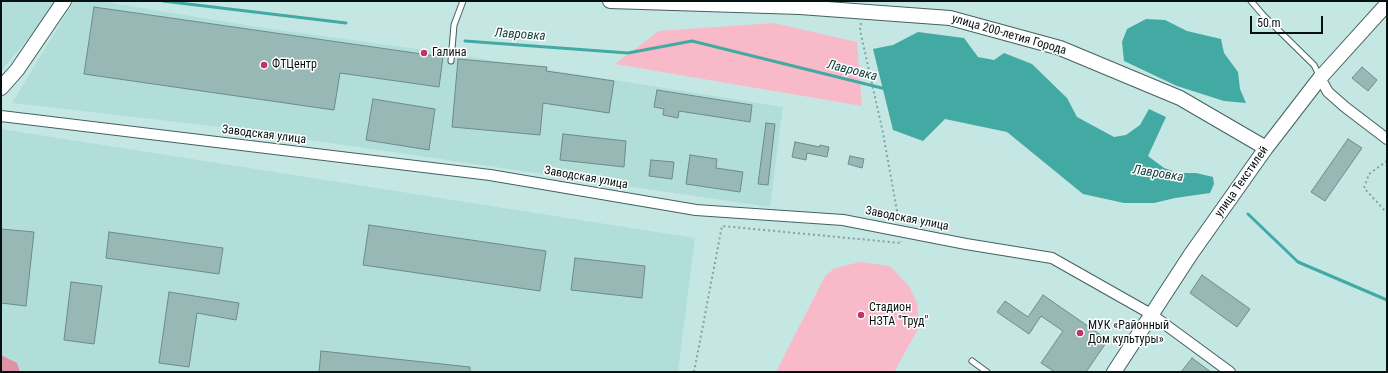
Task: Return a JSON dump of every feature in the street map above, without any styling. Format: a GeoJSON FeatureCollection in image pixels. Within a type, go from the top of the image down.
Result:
{"type":"FeatureCollection","features":[{"type":"Feature","properties":{"kind":"street"},"geometry":{"type":"LineString","coordinates":[[1,88],[17,70],[64,1]]}},
{"type":"Feature","properties":{"kind":"street","name":"улица 200-летия Города"},"geometry":{"type":"LineString","coordinates":[[610,1],[802,4],[862,11],[950,18],[1060,48],[1180,98],[1266,148]]}},
{"type":"Feature","properties":{"kind":"street","name":"улица Текстилей"},"geometry":{"type":"LineString","coordinates":[[1114,372],[1151,314],[1266,148],[1320,78],[1387,4]]}},
{"type":"Feature","properties":{"kind":"street"},"geometry":{"type":"LineString","coordinates":[[1320,78],[1328,92],[1387,139]]}},
{"type":"Feature","properties":{"kind":"street","name":"Заводская улица"},"geometry":{"type":"LineString","coordinates":[[1,116],[490,175],[696,210],[843,220],[1052,258],[1151,314],[1230,372]]}},
{"type":"Feature","properties":{"kind":"lane"},"geometry":{"type":"LineString","coordinates":[[451,62],[454,25],[463,1]]}},
{"type":"Feature","properties":{"kind":"lane"},"geometry":{"type":"LineString","coordinates":[[1251,1],[1263,15],[1314,65],[1320,78]]}},
{"type":"Feature","properties":{"kind":"lane"},"geometry":{"type":"LineString","coordinates":[[972,361],[987,372]]}},
{"type":"Feature","properties":{"kind":"path"},"geometry":{"type":"LineString","coordinates":[[694,372],[722,226],[901,243],[883,133],[860,30],[862,11]]}},
{"type":"Feature","properties":{"kind":"path"},"geometry":{"type":"LineString","coordinates":[[1387,161],[1369,174],[1364,188],[1387,213]]}},
{"type":"Feature","properties":{"kind":"shaded area"},"geometry":{"type":"Polygon","coordinates":[[[1,1],[57,1],[1,71],[1,1]]]}},
{"type":"Feature","properties":{"kind":"shaded area"},"geometry":{"type":"Polygon","coordinates":[[[74,1],[99,1],[258,27],[446,53],[783,107],[770,207],[220,127],[12,103],[74,1]]]}},
{"type":"Feature","properties":{"kind":"shaded area"},"geometry":{"type":"Polygon","coordinates":[[[774,23],[857,42],[862,106],[615,64],[659,31],[774,23]]]}},
{"type":"Feature","properties":{"kind":"shaded area"},"geometry":{"type":"Polygon","coordinates":[[[1,129],[695,238],[678,372],[20,372],[17,363],[1,355],[1,129]]]}},
{"type":"Feature","properties":{"kind":"shaded area","name":"Стадион НЗТА \"Труд\""},"geometry":{"type":"Polygon","coordinates":[[[860,262],[890,266],[909,286],[917,303],[919,327],[894,372],[776,372],[825,276],[835,268],[860,262]]]}},
{"type":"Feature","properties":{"kind":"shaded area"},"geometry":{"type":"Polygon","coordinates":[[[1,355],[17,363],[20,372],[1,372],[1,355]]]}},
{"type":"Feature","properties":{"kind":"water"},"geometry":{"type":"Polygon","coordinates":[[[1146,19],[1165,20],[1187,31],[1221,39],[1224,53],[1238,72],[1240,89],[1246,103],[1224,101],[1177,86],[1124,61],[1122,42],[1127,29],[1146,19]]]}},
{"type":"Feature","properties":{"kind":"water"},"geometry":{"type":"Polygon","coordinates":[[[918,32],[964,38],[978,57],[994,60],[1004,53],[1032,64],[1067,98],[1077,117],[1114,137],[1126,135],[1140,125],[1149,109],[1166,117],[1148,156],[1164,168],[1179,173],[1196,173],[1213,177],[1214,184],[1210,193],[1175,198],[1154,203],[1124,203],[1083,194],[1007,132],[945,119],[923,141],[893,130],[873,49],[893,45],[918,32]]]}},
{"type":"Feature","properties":{"kind":"building","name":"ФТЦентр"},"geometry":{"type":"Polygon","coordinates":[[[94,7],[443,57],[439,87],[340,73],[334,110],[84,74],[94,7]]]}},
{"type":"Feature","properties":{"kind":"building"},"geometry":{"type":"Polygon","coordinates":[[[458,59],[547,67],[546,71],[614,81],[609,113],[543,103],[540,135],[452,127],[458,59]]]}},
{"type":"Feature","properties":{"kind":"building"},"geometry":{"type":"Polygon","coordinates":[[[1362,67],[1377,80],[1368,91],[1352,78],[1362,67]]]}},
{"type":"Feature","properties":{"kind":"building"},"geometry":{"type":"Polygon","coordinates":[[[657,90],[752,105],[750,122],[679,111],[678,118],[663,115],[664,109],[654,107],[657,90]]]}},
{"type":"Feature","properties":{"kind":"building"},"geometry":{"type":"Polygon","coordinates":[[[373,99],[435,109],[429,150],[366,140],[373,99]]]}},
{"type":"Feature","properties":{"kind":"building"},"geometry":{"type":"Polygon","coordinates":[[[766,123],[775,124],[768,185],[758,184],[766,123]]]}},
{"type":"Feature","properties":{"kind":"building"},"geometry":{"type":"Polygon","coordinates":[[[563,134],[626,141],[624,167],[560,160],[563,134]]]}},
{"type":"Feature","properties":{"kind":"building"},"geometry":{"type":"Polygon","coordinates":[[[1348,139],[1362,148],[1325,201],[1311,192],[1348,139]]]}},
{"type":"Feature","properties":{"kind":"building"},"geometry":{"type":"Polygon","coordinates":[[[795,142],[820,147],[820,145],[829,147],[827,157],[807,153],[806,160],[792,157],[795,142]]]}},
{"type":"Feature","properties":{"kind":"building"},"geometry":{"type":"Polygon","coordinates":[[[690,155],[717,159],[716,168],[743,172],[740,192],[686,184],[690,155]]]}},
{"type":"Feature","properties":{"kind":"building"},"geometry":{"type":"Polygon","coordinates":[[[850,156],[864,159],[862,168],[848,164],[850,156]]]}},
{"type":"Feature","properties":{"kind":"building"},"geometry":{"type":"Polygon","coordinates":[[[651,160],[674,162],[672,179],[649,176],[651,160]]]}},
{"type":"Feature","properties":{"kind":"building"},"geometry":{"type":"Polygon","coordinates":[[[369,225],[546,251],[540,291],[363,265],[369,225]]]}},
{"type":"Feature","properties":{"kind":"building"},"geometry":{"type":"Polygon","coordinates":[[[1,229],[34,232],[26,306],[1,303],[1,229]]]}},
{"type":"Feature","properties":{"kind":"building"},"geometry":{"type":"Polygon","coordinates":[[[109,232],[223,248],[219,274],[106,258],[109,232]]]}},
{"type":"Feature","properties":{"kind":"building"},"geometry":{"type":"Polygon","coordinates":[[[575,258],[645,266],[642,298],[571,290],[575,258]]]}},
{"type":"Feature","properties":{"kind":"building"},"geometry":{"type":"Polygon","coordinates":[[[1202,275],[1250,309],[1237,327],[1190,293],[1202,275]]]}},
{"type":"Feature","properties":{"kind":"building"},"geometry":{"type":"Polygon","coordinates":[[[71,282],[102,286],[94,344],[64,340],[71,282]]]}},
{"type":"Feature","properties":{"kind":"building"},"geometry":{"type":"Polygon","coordinates":[[[169,292],[239,303],[236,320],[197,313],[189,367],[159,363],[169,292]]]}},
{"type":"Feature","properties":{"kind":"building","name":"МУК «Районный Дом культуры»"},"geometry":{"type":"Polygon","coordinates":[[[1043,295],[1108,340],[1086,372],[1055,372],[1041,363],[1063,331],[1041,316],[1029,334],[997,312],[1005,301],[1028,317],[1043,295]]]}},
{"type":"Feature","properties":{"kind":"building"},"geometry":{"type":"Polygon","coordinates":[[[321,351],[470,367],[470,372],[319,372],[321,351]]]}},
{"type":"Feature","properties":{"kind":"building"},"geometry":{"type":"Polygon","coordinates":[[[1192,358],[1211,372],[1181,372],[1192,358]]]}},
{"type":"Feature","properties":{"kind":"waterway","name":"Лавровка"},"geometry":{"type":"LineString","coordinates":[[163,1],[346,23]]}},
{"type":"Feature","properties":{"kind":"waterway","name":"Лавровка"},"geometry":{"type":"LineString","coordinates":[[465,41],[628,53],[692,41],[886,89]]}},
{"type":"Feature","properties":{"kind":"waterway","name":"Лавровка"},"geometry":{"type":"LineString","coordinates":[[1248,214],[1298,262],[1387,300]]}},
{"type":"Feature","properties":{"kind":"place","name":"Галина"},"geometry":{"type":"Point","coordinates":[424,53]}},
{"type":"Feature","properties":{"kind":"place","name":"ФТЦентр"},"geometry":{"type":"Point","coordinates":[264,65]}},
{"type":"Feature","properties":{"kind":"place","name":"Стадион НЗТА \"Труд\""},"geometry":{"type":"Point","coordinates":[861,315]}},
{"type":"Feature","properties":{"kind":"place","name":"МУК «Районный Дом культуры»"},"geometry":{"type":"Point","coordinates":[1080,333]}}]}
